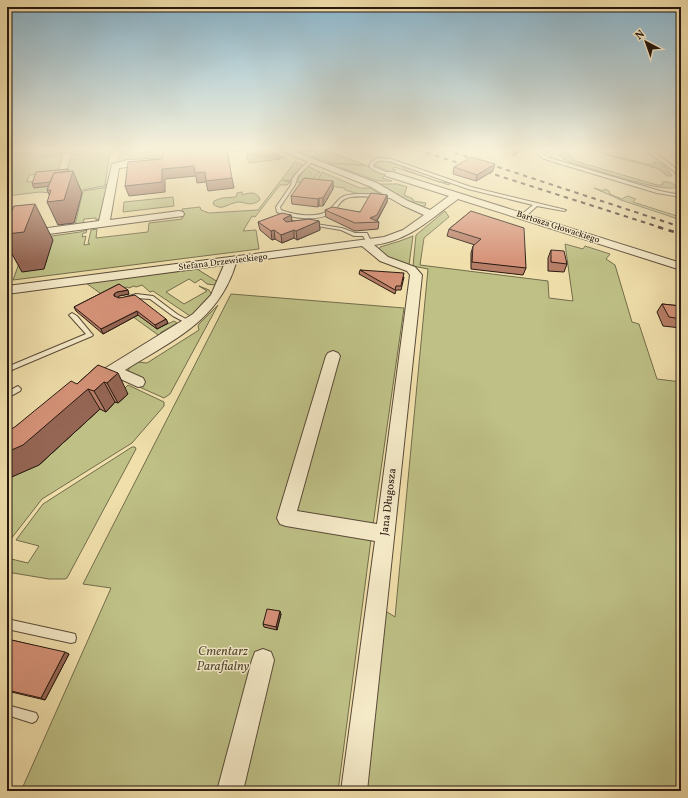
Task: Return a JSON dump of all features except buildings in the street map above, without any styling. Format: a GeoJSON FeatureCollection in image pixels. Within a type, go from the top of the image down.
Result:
{"type":"FeatureCollection","features":[{"type":"Feature","properties":{"kind":"street"},"geometry":{"type":"LineString","coordinates":[[104,224],[111,187]]}},
{"type":"Feature","properties":{"kind":"street"},"geometry":{"type":"LineString","coordinates":[[378,187],[431,214]]}},
{"type":"Feature","properties":{"kind":"street","name":"Bartosza Głowackiego"},"geometry":{"type":"LineString","coordinates":[[429,187],[681,267]]}},
{"type":"Feature","properties":{"kind":"street","name":"Stefana Drzewieckiego"},"geometry":{"type":"LineString","coordinates":[[7,290],[368,243],[398,237],[456,196]]}},
{"type":"Feature","properties":{"kind":"street"},"geometry":{"type":"LineString","coordinates":[[7,253],[26,207]]}},
{"type":"Feature","properties":{"kind":"street"},"geometry":{"type":"LineString","coordinates":[[15,235],[179,214]]}},
{"type":"Feature","properties":{"kind":"street","name":"Jana Długosza"},"geometry":{"type":"LineString","coordinates":[[354,791],[416,275],[415,271],[411,269],[384,259],[368,243]]}},
{"type":"Feature","properties":{"kind":"street"},"geometry":{"type":"LineString","coordinates":[[82,389],[190,323],[212,303],[224,284],[231,261]]}},
{"type":"Feature","properties":{"kind":"street"},"geometry":{"type":"LineString","coordinates":[[333,356],[286,518],[385,534]]}},
{"type":"Feature","properties":{"kind":"street"},"geometry":{"type":"LineString","coordinates":[[114,370],[138,382]]}},
{"type":"Feature","properties":{"kind":"street"},"geometry":{"type":"LineString","coordinates":[[230,791],[263,660]]}},
{"type":"Feature","properties":{"kind":"lane"},"geometry":{"type":"LineString","coordinates":[[291,187],[278,207],[279,211],[285,214],[317,216],[326,215],[340,200],[349,196],[395,197]]}},
{"type":"Feature","properties":{"kind":"lane"},"geometry":{"type":"LineString","coordinates":[[468,187],[564,210]]}},
{"type":"Feature","properties":{"kind":"lane"},"geometry":{"type":"LineString","coordinates":[[643,187],[681,196]]}},
{"type":"Feature","properties":{"kind":"lane"},"geometry":{"type":"LineString","coordinates":[[523,216],[536,204]]}},
{"type":"Feature","properties":{"kind":"lane"},"geometry":{"type":"LineString","coordinates":[[7,209],[26,207]]}},
{"type":"Feature","properties":{"kind":"lane"},"geometry":{"type":"LineString","coordinates":[[308,224],[342,229],[354,235],[365,234],[368,243]]}},
{"type":"Feature","properties":{"kind":"lane"},"geometry":{"type":"LineString","coordinates":[[120,299],[136,296],[151,297],[175,315],[190,323]]}},
{"type":"Feature","properties":{"kind":"lane"},"geometry":{"type":"LineString","coordinates":[[7,370],[90,335],[84,329],[82,323],[72,315]]}},
{"type":"Feature","properties":{"kind":"lane"},"geometry":{"type":"LineString","coordinates":[[7,395],[18,389]]}},
{"type":"Feature","properties":{"kind":"lane"},"geometry":{"type":"LineString","coordinates":[[7,624],[71,638]]}},
{"type":"Feature","properties":{"kind":"lane"},"geometry":{"type":"LineString","coordinates":[[7,710],[32,717]]}},
{"type":"Feature","properties":{"kind":"green space"},"geometry":{"type":"Polygon","coordinates":[[[7,187],[62,187],[62,189],[62,187],[97,187],[62,194],[40,192],[7,196],[7,187]]]}},
{"type":"Feature","properties":{"kind":"green space"},"geometry":{"type":"Polygon","coordinates":[[[108,187],[100,219],[84,219],[83,225],[75,225],[83,191],[108,187]]]}},
{"type":"Feature","properties":{"kind":"green space"},"geometry":{"type":"Polygon","coordinates":[[[276,187],[278,187],[255,217],[252,216],[243,231],[256,230],[259,249],[13,280],[27,241],[51,240],[52,236],[87,230],[86,233],[83,233],[82,237],[86,236],[84,245],[90,244],[88,243],[91,230],[97,229],[96,238],[148,232],[149,223],[182,219],[182,209],[200,207],[201,210],[209,213],[258,210],[276,187]]]}},
{"type":"Feature","properties":{"kind":"green space"},"geometry":{"type":"Polygon","coordinates":[[[338,187],[370,188],[381,196],[366,196],[345,190],[344,188],[338,187]]]}},
{"type":"Feature","properties":{"kind":"green space"},"geometry":{"type":"Polygon","coordinates":[[[385,187],[407,187],[404,195],[413,199],[413,201],[426,203],[425,206],[420,206],[409,202],[385,187]]]}},
{"type":"Feature","properties":{"kind":"green space"},"geometry":{"type":"Polygon","coordinates":[[[594,188],[603,191],[605,189],[609,191],[610,194],[622,199],[627,196],[636,199],[633,202],[677,216],[681,215],[681,220],[621,200],[594,188]]]}},
{"type":"Feature","properties":{"kind":"green space"},"geometry":{"type":"Polygon","coordinates":[[[242,192],[242,195],[253,193],[259,197],[260,200],[252,204],[237,202],[224,207],[219,207],[213,204],[214,201],[222,198],[236,197],[237,193],[242,192]]]}},
{"type":"Feature","properties":{"kind":"green space"},"geometry":{"type":"Polygon","coordinates":[[[173,197],[174,206],[123,212],[124,202],[173,197]]]}},
{"type":"Feature","properties":{"kind":"green space"},"geometry":{"type":"Polygon","coordinates":[[[445,211],[449,217],[424,238],[420,265],[548,281],[549,298],[573,301],[565,244],[583,249],[585,246],[610,254],[606,259],[615,265],[632,322],[639,324],[657,379],[681,382],[681,791],[366,791],[384,610],[395,617],[428,269],[413,266],[416,235],[445,211]]]}},
{"type":"Feature","properties":{"kind":"green space"},"geometry":{"type":"Polygon","coordinates":[[[413,236],[409,265],[388,258],[379,250],[380,247],[413,236]]]}},
{"type":"Feature","properties":{"kind":"green space"},"geometry":{"type":"Polygon","coordinates":[[[197,269],[218,282],[215,285],[207,284],[201,279],[195,283],[189,279],[166,292],[184,304],[207,291],[199,286],[209,290],[212,295],[193,318],[153,291],[150,292],[142,285],[107,292],[157,329],[174,321],[177,323],[160,333],[163,336],[161,337],[86,283],[197,269]]]}},
{"type":"Feature","properties":{"kind":"green space","name":"Cmentarz Parafialny"},"geometry":{"type":"Polygon","coordinates":[[[231,294],[404,308],[372,532],[338,791],[21,791],[111,588],[83,584],[231,294]]]}},
{"type":"Feature","properties":{"kind":"green space"},"geometry":{"type":"Polygon","coordinates":[[[218,305],[170,394],[164,398],[137,386],[128,372],[130,366],[138,362],[147,363],[199,330],[199,324],[218,305]]]}},
{"type":"Feature","properties":{"kind":"green space"},"geometry":{"type":"Polygon","coordinates":[[[128,385],[164,402],[164,406],[132,443],[42,499],[7,544],[7,479],[39,465],[100,409],[106,412],[115,402],[118,403],[128,394],[122,391],[128,385]]]}},
{"type":"Feature","properties":{"kind":"green space"},"geometry":{"type":"Polygon","coordinates":[[[132,447],[135,447],[136,449],[67,578],[49,579],[7,572],[7,558],[28,563],[39,546],[16,540],[43,504],[132,447]]]}},
{"type":"Feature","properties":{"kind":"railway"},"geometry":{"type":"LineString","coordinates":[[534,187],[662,228]]}},
{"type":"Feature","properties":{"kind":"railway"},"geometry":{"type":"LineString","coordinates":[[560,187],[681,227]]}},
{"type":"Feature","properties":{"kind":"railway"},"geometry":{"type":"LineString","coordinates":[[658,227],[681,234]]}}]}
